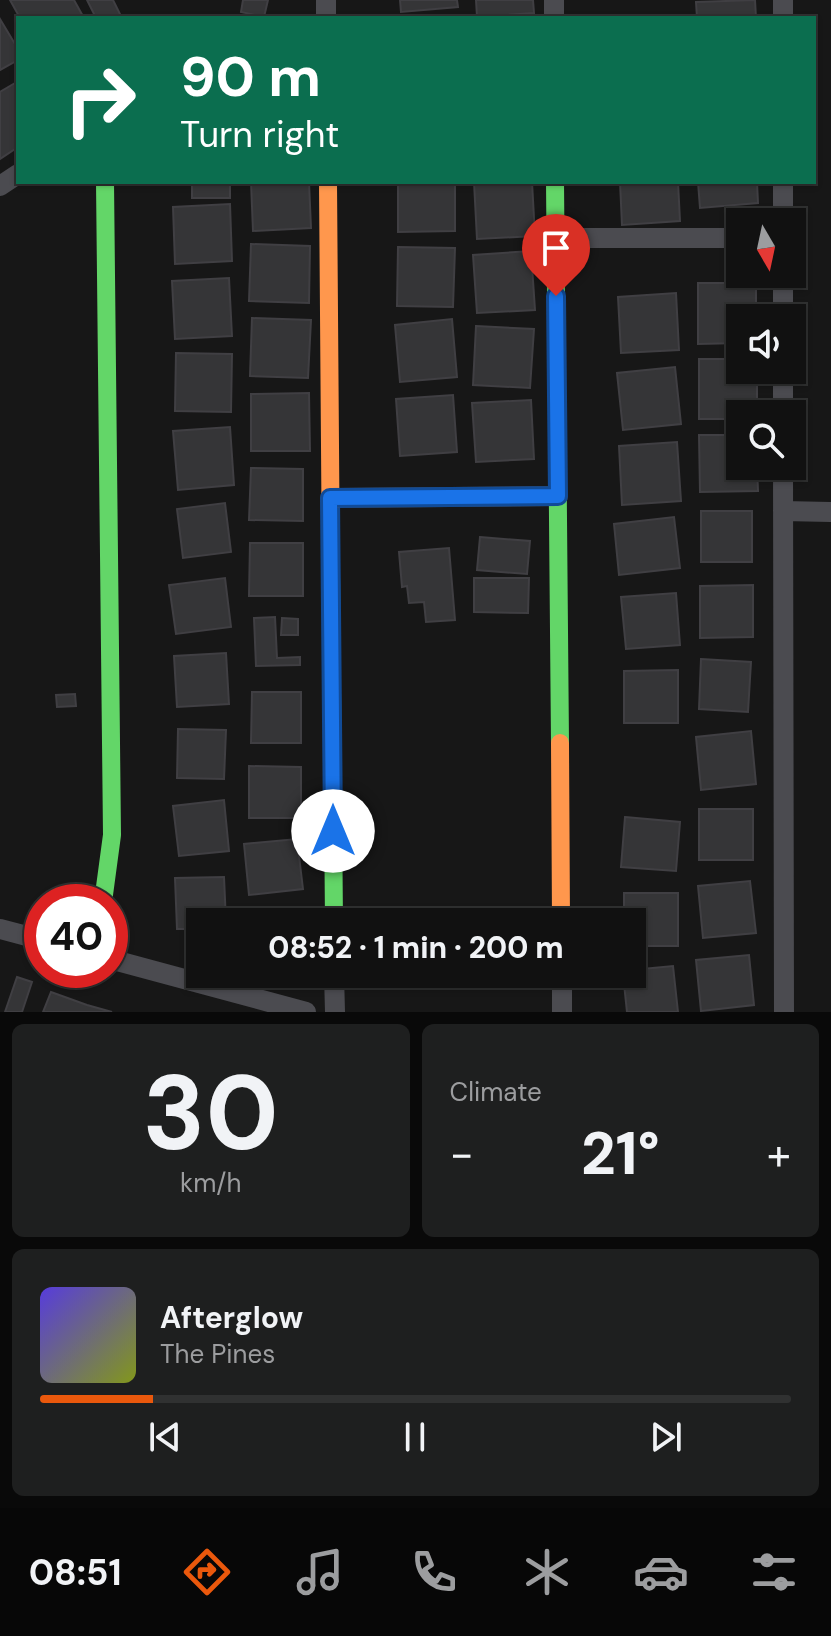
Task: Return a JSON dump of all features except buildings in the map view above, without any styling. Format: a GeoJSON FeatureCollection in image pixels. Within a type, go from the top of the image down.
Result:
{"type":"FeatureCollection","features":[{"type":"Feature","properties":{"kind":"street"},"geometry":{"type":"LineString","coordinates":[[105,184],[112,835],[105,884]]}},
{"type":"Feature","properties":{"kind":"street"},"geometry":{"type":"LineString","coordinates":[[328,184],[334,908]]}},
{"type":"Feature","properties":{"kind":"street"},"geometry":{"type":"LineString","coordinates":[[555,184],[561,908]]}},
{"type":"Feature","properties":{"kind":"street"},"geometry":{"type":"LineString","coordinates":[[783,184],[783,208]]}},
{"type":"Feature","properties":{"kind":"street"},"geometry":{"type":"LineString","coordinates":[[556,238],[726,238]]}},
{"type":"Feature","properties":{"kind":"street"},"geometry":{"type":"LineString","coordinates":[[783,480],[784,1012]]}},
{"type":"Feature","properties":{"kind":"street"},"geometry":{"type":"LineString","coordinates":[[330,498],[558,496]]}},
{"type":"Feature","properties":{"kind":"street"},"geometry":{"type":"LineString","coordinates":[[783,511],[831,512]]}},
{"type":"Feature","properties":{"kind":"street"},"geometry":{"type":"LineString","coordinates":[[0,929],[24,935]]}},
{"type":"Feature","properties":{"kind":"street"},"geometry":{"type":"LineString","coordinates":[[128,964],[306,1012]]}},
{"type":"Feature","properties":{"kind":"street"},"geometry":{"type":"LineString","coordinates":[[334,988],[335,1012]]}},
{"type":"Feature","properties":{"kind":"street"},"geometry":{"type":"LineString","coordinates":[[562,988],[562,1012]]}},
{"type":"Feature","properties":{"kind":"traffic: fast"},"geometry":{"type":"LineString","coordinates":[[105,184],[112,835],[105,884]]}},
{"type":"Feature","properties":{"kind":"traffic: fast"},"geometry":{"type":"LineString","coordinates":[[555,184],[560,743]]}},
{"type":"Feature","properties":{"kind":"traffic: fast"},"geometry":{"type":"LineString","coordinates":[[331,576],[334,908]]}},
{"type":"Feature","properties":{"kind":"traffic: slow"},"geometry":{"type":"LineString","coordinates":[[328,184],[331,576]]}},
{"type":"Feature","properties":{"kind":"traffic: slow"},"geometry":{"type":"LineString","coordinates":[[560,743],[561,908]]}},
{"type":"Feature","properties":{"kind":"route"},"geometry":{"type":"LineString","coordinates":[[333,831],[330,498],[558,496],[556,296]]}}]}
